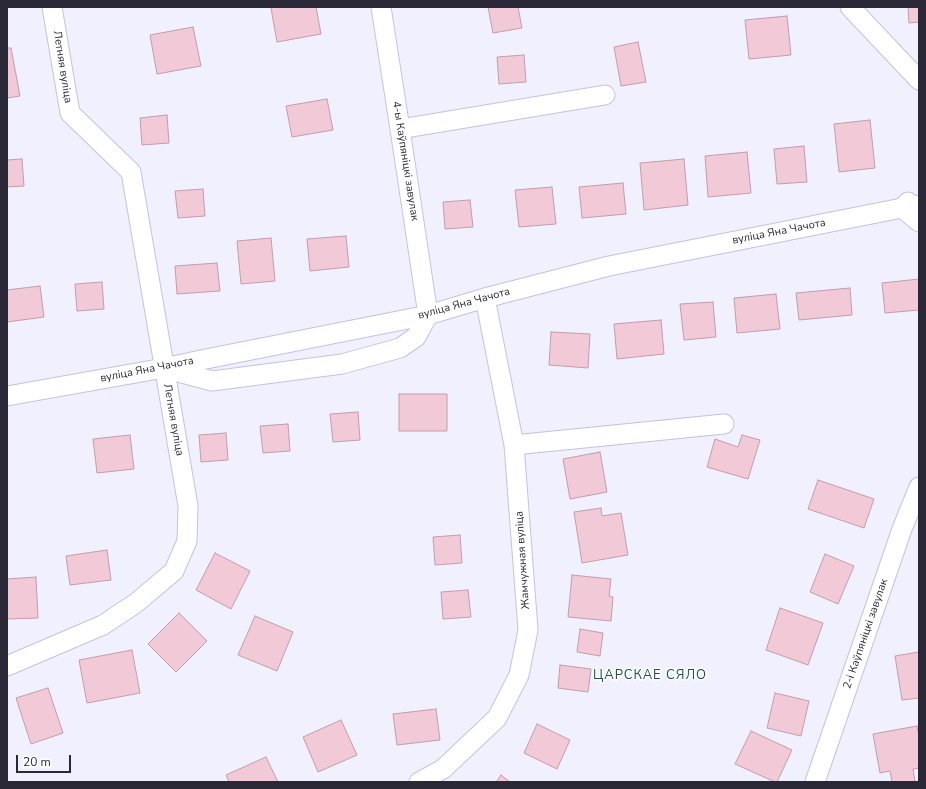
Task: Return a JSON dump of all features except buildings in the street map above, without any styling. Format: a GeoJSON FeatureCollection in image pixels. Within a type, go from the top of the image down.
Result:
{"type":"FeatureCollection","features":[{"type":"Feature","properties":{"kind":"street","name":"Летняя вуліца"},"geometry":{"type":"LineString","coordinates":[[7,666],[103,625],[136,603],[174,571],[187,541],[188,506],[131,172],[70,113],[52,7]]}},
{"type":"Feature","properties":{"kind":"street","name":"4-ы Каўпяніцкі завулак"},"geometry":{"type":"LineString","coordinates":[[381,7],[428,315]]}},
{"type":"Feature","properties":{"kind":"street"},"geometry":{"type":"LineString","coordinates":[[850,7],[919,80]]}},
{"type":"Feature","properties":{"kind":"street"},"geometry":{"type":"LineString","coordinates":[[400,129],[605,95]]}},
{"type":"Feature","properties":{"kind":"street"},"geometry":{"type":"LineString","coordinates":[[919,192],[910,207],[919,222]]}},
{"type":"Feature","properties":{"kind":"street","name":"вуліца Яна Чачота"},"geometry":{"type":"LineString","coordinates":[[7,396],[164,368],[428,315],[485,298],[609,266],[910,207]]}},
{"type":"Feature","properties":{"kind":"street","name":"Жамчужная вуліца"},"geometry":{"type":"LineString","coordinates":[[419,782],[442,769],[497,718],[518,675],[528,630],[514,445],[485,298]]}},
{"type":"Feature","properties":{"kind":"street"},"geometry":{"type":"LineString","coordinates":[[164,368],[212,382],[342,364],[400,348],[416,337],[428,315]]}},
{"type":"Feature","properties":{"kind":"street"},"geometry":{"type":"LineString","coordinates":[[514,445],[724,424]]}},
{"type":"Feature","properties":{"kind":"street","name":"2-і Каўпяніцкі завулак"},"geometry":{"type":"LineString","coordinates":[[815,782],[902,529],[919,487]]}},
{"type":"Feature","properties":{"kind":"district","name":"ЦАРСКАЕ СЯЛО"},"geometry":{"type":"Point","coordinates":[650,676]}}]}
